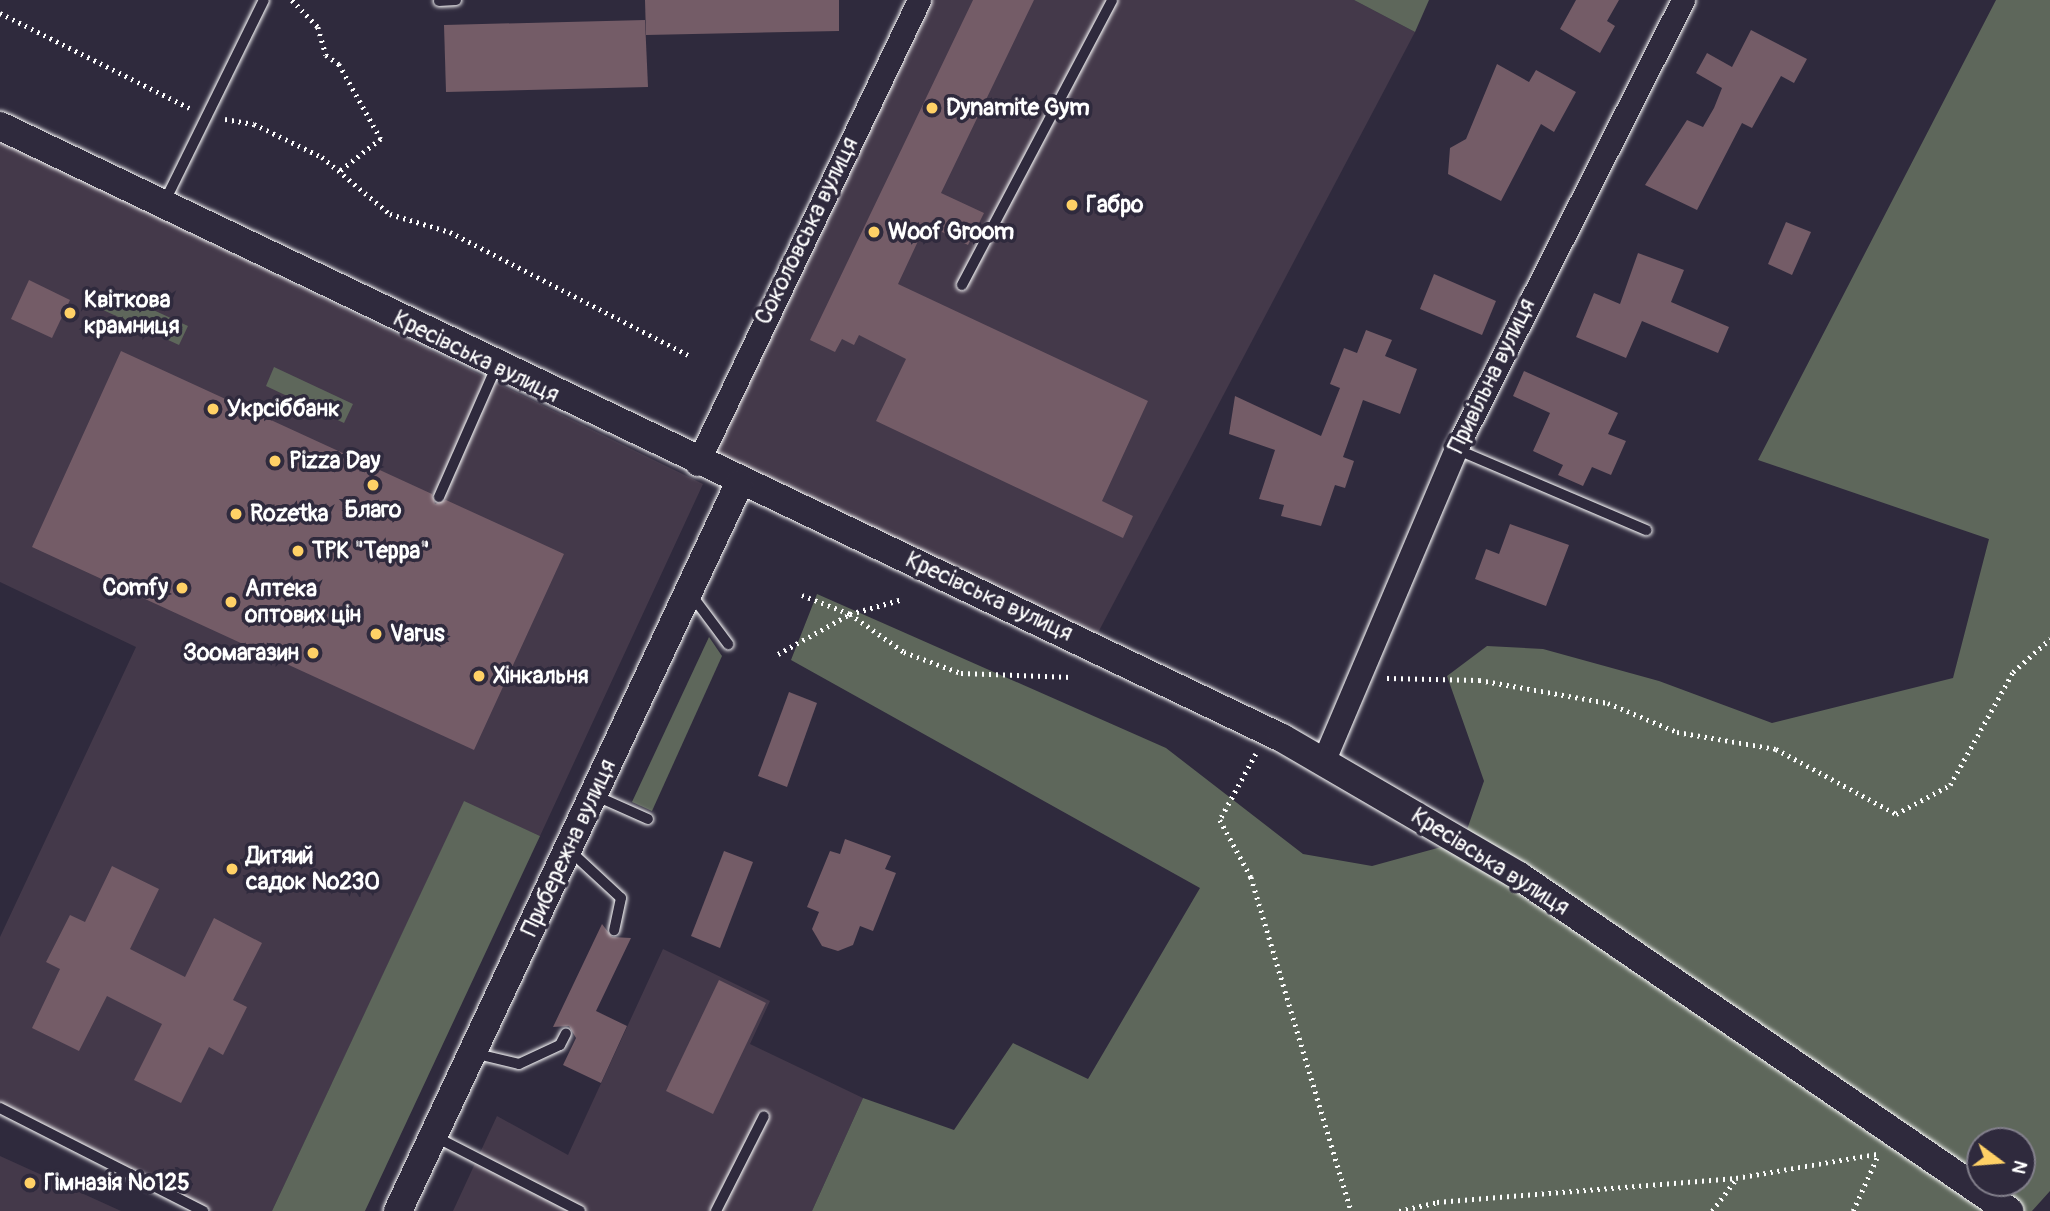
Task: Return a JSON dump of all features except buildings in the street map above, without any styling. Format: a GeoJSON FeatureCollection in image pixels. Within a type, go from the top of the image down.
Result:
{"type":"FeatureCollection","features":[{"type":"Feature","properties":{"kind":"street","name":"Соколовська вулиця"},"geometry":{"type":"LineString","coordinates":[[697,464],[919,0]]}},
{"type":"Feature","properties":{"kind":"street","name":"Привільна вулиця"},"geometry":{"type":"LineString","coordinates":[[1323,762],[1456,449],[1683,0]]}},
{"type":"Feature","properties":{"kind":"street","name":"Кресівська вулиця"},"geometry":{"type":"LineString","coordinates":[[0,126],[697,464],[1268,731],[1519,876],[1885,1144],[1928,1157],[2009,1211]]}},
{"type":"Feature","properties":{"kind":"street","name":"Прибережна вулиця"},"geometry":{"type":"LineString","coordinates":[[398,1211],[739,484]]}},
{"type":"Feature","properties":{"kind":"lane"},"geometry":{"type":"LineString","coordinates":[[163,205],[264,0]]}},
{"type":"Feature","properties":{"kind":"lane"},"geometry":{"type":"LineString","coordinates":[[439,1],[456,0]]}},
{"type":"Feature","properties":{"kind":"lane"},"geometry":{"type":"LineString","coordinates":[[962,285],[1112,0]]}},
{"type":"Feature","properties":{"kind":"lane"},"geometry":{"type":"LineString","coordinates":[[439,497],[496,367]]}},
{"type":"Feature","properties":{"kind":"lane"},"geometry":{"type":"LineString","coordinates":[[1456,449],[1646,530]]}},
{"type":"Feature","properties":{"kind":"lane"},"geometry":{"type":"LineString","coordinates":[[689,591],[728,644]]}},
{"type":"Feature","properties":{"kind":"lane"},"geometry":{"type":"LineString","coordinates":[[594,796],[648,819]]}},
{"type":"Feature","properties":{"kind":"lane"},"geometry":{"type":"LineString","coordinates":[[568,849],[621,898],[614,930]]}},
{"type":"Feature","properties":{"kind":"lane"},"geometry":{"type":"LineString","coordinates":[[473,1053],[519,1064],[560,1045],[566,1033]]}},
{"type":"Feature","properties":{"kind":"lane"},"geometry":{"type":"LineString","coordinates":[[0,1108],[203,1211]]}},
{"type":"Feature","properties":{"kind":"lane"},"geometry":{"type":"LineString","coordinates":[[716,1211],[764,1116]]}},
{"type":"Feature","properties":{"kind":"lane"},"geometry":{"type":"LineString","coordinates":[[434,1136],[580,1211]]}},
{"type":"Feature","properties":{"kind":"path"},"geometry":{"type":"LineString","coordinates":[[292,0],[318,27],[326,55],[340,64],[381,139],[340,172]]}},
{"type":"Feature","properties":{"kind":"path"},"geometry":{"type":"LineString","coordinates":[[0,13],[206,116],[254,124],[340,172],[390,215],[450,232],[688,355]]}},
{"type":"Feature","properties":{"kind":"path"},"geometry":{"type":"LineString","coordinates":[[802,595],[850,614],[904,652],[961,673],[1072,677]]}},
{"type":"Feature","properties":{"kind":"path"},"geometry":{"type":"LineString","coordinates":[[778,654],[850,614],[903,599]]}},
{"type":"Feature","properties":{"kind":"path"},"geometry":{"type":"LineString","coordinates":[[1380,682],[1390,677],[1479,680],[1608,703],[1677,732],[1776,749],[1896,814],[1950,785],[2013,672],[2050,639]]}},
{"type":"Feature","properties":{"kind":"path"},"geometry":{"type":"LineString","coordinates":[[1268,731],[1220,820],[1255,890],[1351,1211]]}},
{"type":"Feature","properties":{"kind":"path"},"geometry":{"type":"LineString","coordinates":[[1399,1211],[1437,1202],[1736,1178],[1885,1144]]}},
{"type":"Feature","properties":{"kind":"path"},"geometry":{"type":"LineString","coordinates":[[1853,1211],[1885,1144]]}},
{"type":"Feature","properties":{"kind":"path"},"geometry":{"type":"LineString","coordinates":[[1712,1211],[1736,1178]]}},
{"type":"Feature","properties":{"kind":"shaded area","name":"Габро"},"geometry":{"type":"Polygon","coordinates":[[[919,0],[1354,0],[1415,32],[1092,644],[697,464],[919,0]]]}},
{"type":"Feature","properties":{"kind":"shaded area"},"geometry":{"type":"Polygon","coordinates":[[[0,140],[703,484],[540,836],[464,802],[272,1211],[212,1211],[0,1112],[0,937],[136,647],[0,582],[0,140]]]}},
{"type":"Feature","properties":{"kind":"shaded area"},"geometry":{"type":"Polygon","coordinates":[[[663,949],[770,1001],[750,1044],[863,1098],[812,1211],[453,1211],[497,1116],[568,1155],[663,949]]]}},
{"type":"Feature","properties":{"kind":"shaded area","name":"Гімназія №125"},"geometry":{"type":"Polygon","coordinates":[[[0,1156],[121,1211],[0,1211],[0,1156]]]}},
{"type":"Feature","properties":{"kind":"green space"},"geometry":{"type":"Polygon","coordinates":[[[1354,0],[1429,0],[1415,32],[1354,0]]]}},
{"type":"Feature","properties":{"kind":"green space"},"geometry":{"type":"Polygon","coordinates":[[[1996,0],[2050,0],[2050,1191],[2032,1211],[812,1211],[863,1098],[954,1130],[1013,1043],[1088,1079],[1200,888],[791,660],[817,594],[1166,748],[1303,854],[1372,866],[1463,841],[1484,781],[1447,676],[1487,646],[1543,649],[1659,681],[1772,723],[1953,678],[1989,539],[1758,460],[1996,0]]]}},
{"type":"Feature","properties":{"kind":"green space"},"geometry":{"type":"Polygon","coordinates":[[[110,290],[188,326],[179,345],[101,309],[110,290]]]}},
{"type":"Feature","properties":{"kind":"green space"},"geometry":{"type":"Polygon","coordinates":[[[274,367],[353,404],[344,423],[266,386],[274,367]]]}},
{"type":"Feature","properties":{"kind":"green space"},"geometry":{"type":"Polygon","coordinates":[[[709,637],[722,656],[652,811],[632,802],[709,637]]]}},
{"type":"Feature","properties":{"kind":"green space"},"geometry":{"type":"Polygon","coordinates":[[[464,801],[540,836],[365,1211],[272,1211],[464,801]]]}},
{"type":"Feature","properties":{"kind":"place","name":"Dynamite Gym"},"geometry":{"type":"Point","coordinates":[932,108]}},
{"type":"Feature","properties":{"kind":"place","name":"Габро"},"geometry":{"type":"Point","coordinates":[1072,205]}},
{"type":"Feature","properties":{"kind":"place","name":"Woof Groom"},"geometry":{"type":"Point","coordinates":[874,232]}},
{"type":"Feature","properties":{"kind":"place","name":"Квіткова крамниця"},"geometry":{"type":"Point","coordinates":[70,313]}},
{"type":"Feature","properties":{"kind":"place","name":"Укрсіббанк"},"geometry":{"type":"Point","coordinates":[213,409]}},
{"type":"Feature","properties":{"kind":"place","name":"Pizza Day"},"geometry":{"type":"Point","coordinates":[275,461]}},
{"type":"Feature","properties":{"kind":"place","name":"Благо"},"geometry":{"type":"Point","coordinates":[373,485]}},
{"type":"Feature","properties":{"kind":"place","name":"Rozetka"},"geometry":{"type":"Point","coordinates":[236,514]}},
{"type":"Feature","properties":{"kind":"place","name":"ТРК \"Терра\""},"geometry":{"type":"Point","coordinates":[298,551]}},
{"type":"Feature","properties":{"kind":"place","name":"Comfy"},"geometry":{"type":"Point","coordinates":[182,588]}},
{"type":"Feature","properties":{"kind":"place","name":"Аптека оптових цін"},"geometry":{"type":"Point","coordinates":[231,602]}},
{"type":"Feature","properties":{"kind":"place","name":"Varus"},"geometry":{"type":"Point","coordinates":[376,634]}},
{"type":"Feature","properties":{"kind":"place","name":"Зоомагазин"},"geometry":{"type":"Point","coordinates":[313,653]}},
{"type":"Feature","properties":{"kind":"place","name":"Хінкальня"},"geometry":{"type":"Point","coordinates":[479,676]}},
{"type":"Feature","properties":{"kind":"place","name":"Дитяий садок №230"},"geometry":{"type":"Point","coordinates":[232,869]}},
{"type":"Feature","properties":{"kind":"place","name":"Гімназія №125"},"geometry":{"type":"Point","coordinates":[30,1183]}}]}
